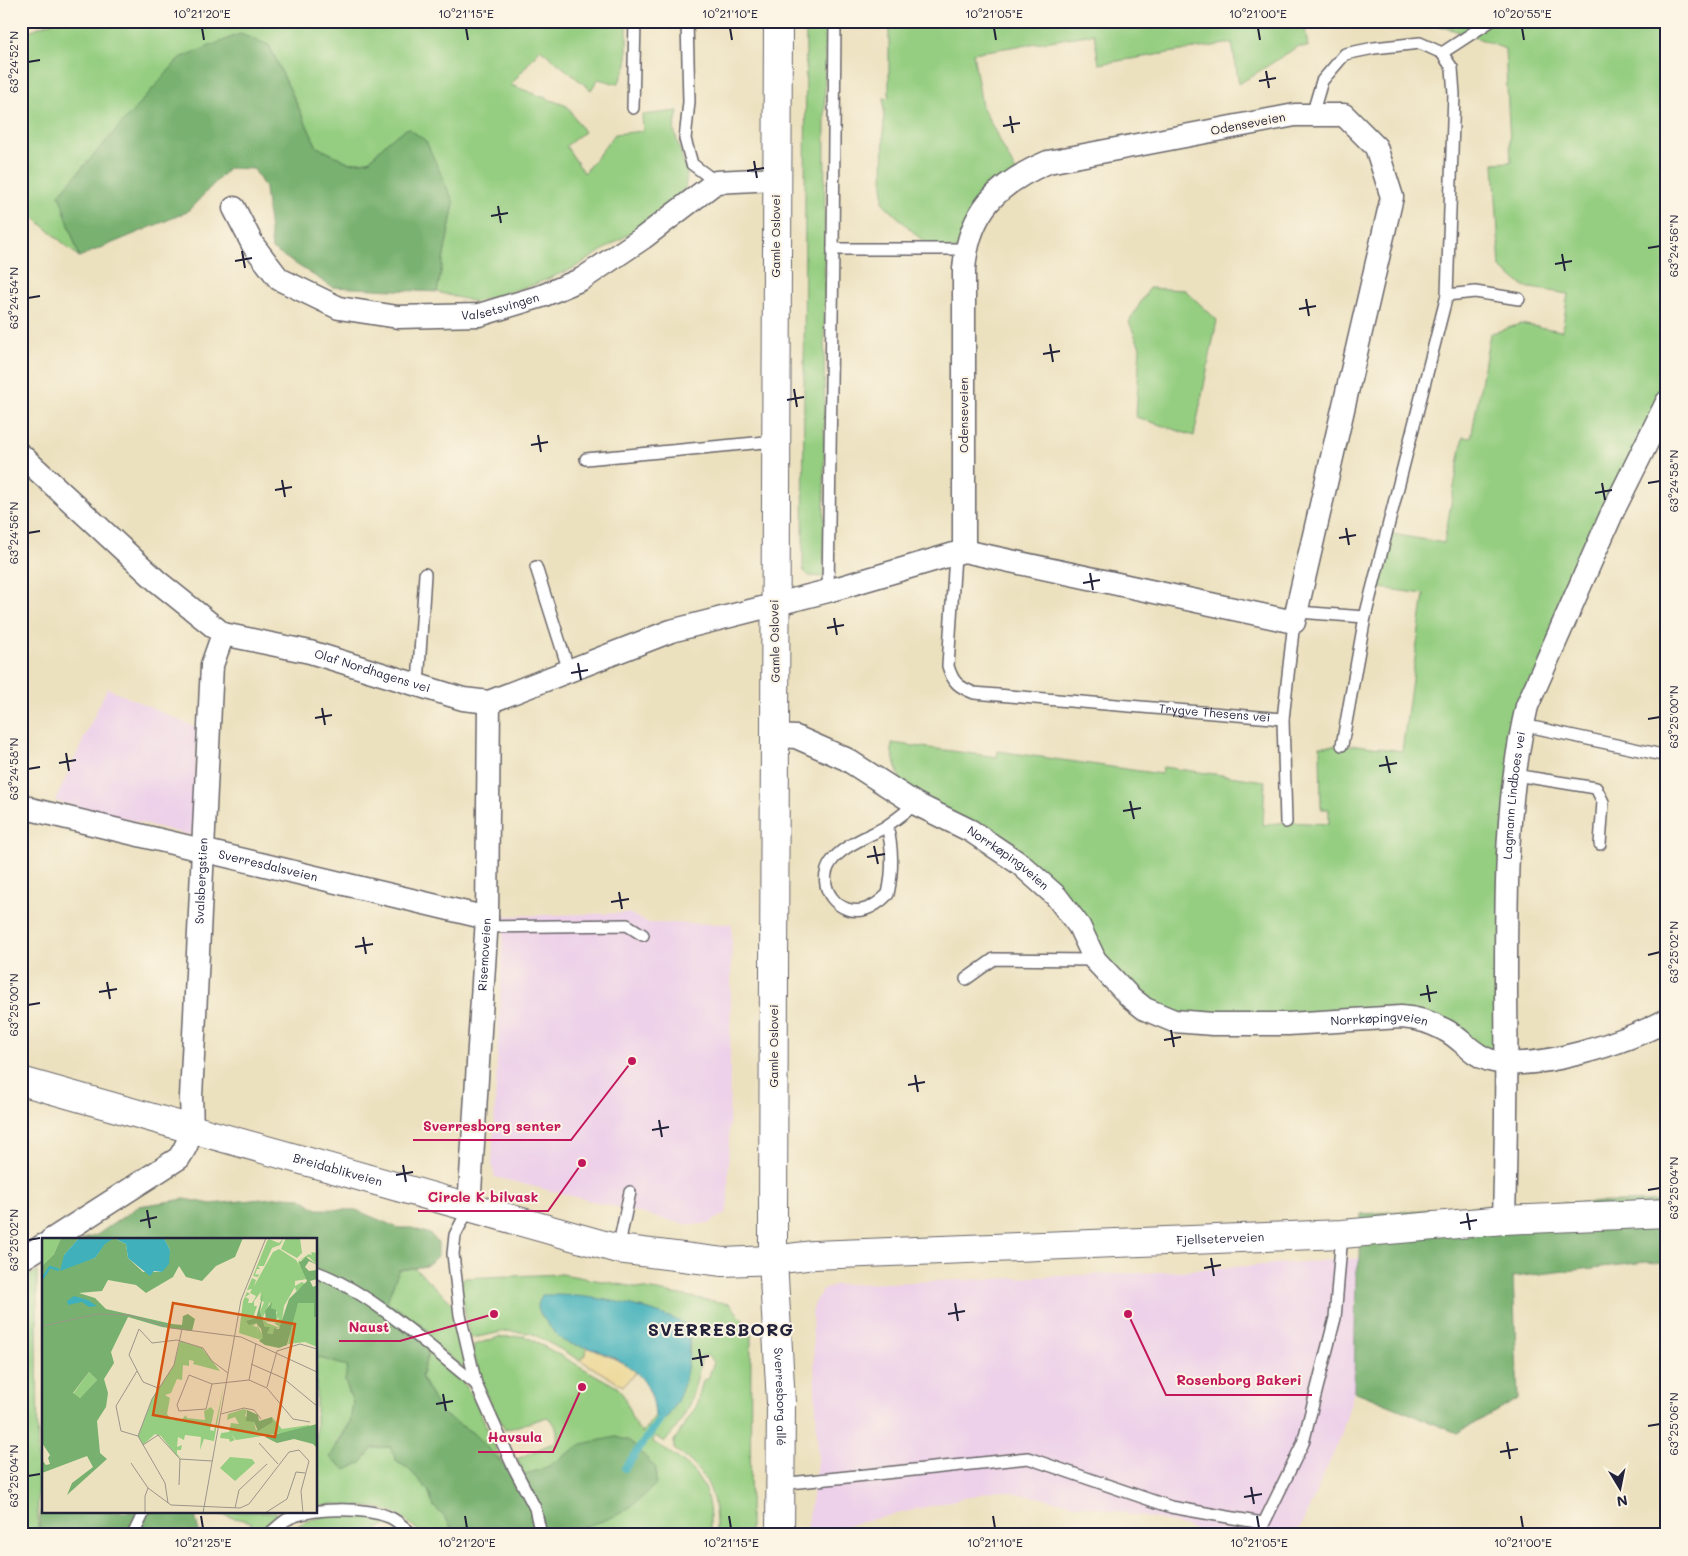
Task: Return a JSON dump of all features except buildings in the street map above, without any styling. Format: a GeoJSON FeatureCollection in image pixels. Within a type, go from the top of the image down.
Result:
{"type":"FeatureCollection","features":[{"type":"Feature","properties":{"kind":"street","name":"Gamle Oslovei"},"geometry":{"type":"LineString","coordinates":[[773,1260],[776,736],[774,605],[778,21]]}},
{"type":"Feature","properties":{"kind":"street","name":"Odenseveien"},"geometry":{"type":"LineString","coordinates":[[959,553],[964,269],[970,231],[988,201],[1015,178],[1048,162],[1295,114],[1344,115],[1376,148],[1392,197],[1296,617]]}},
{"type":"Feature","properties":{"kind":"street"},"geometry":{"type":"LineString","coordinates":[[716,182],[776,179]]}},
{"type":"Feature","properties":{"kind":"street","name":"Valsetsvingen"},"geometry":{"type":"LineString","coordinates":[[234,208],[253,245],[279,279],[339,308],[398,317],[479,315],[542,296],[582,279],[643,238],[716,182]]}},
{"type":"Feature","properties":{"kind":"street","name":"Lagmann Lindboes vei"},"geometry":{"type":"LineString","coordinates":[[1504,1220],[1507,1062],[1506,898],[1515,775],[1523,725],[1527,706],[1613,512],[1667,402]]}},
{"type":"Feature","properties":{"kind":"street","name":"Olaf Nordhagens vei"},"geometry":{"type":"LineString","coordinates":[[21,455],[157,581],[223,634],[310,652],[463,699],[489,702],[671,631],[774,605]]}},
{"type":"Feature","properties":{"kind":"street"},"geometry":{"type":"LineString","coordinates":[[774,605],[959,553],[1296,617]]}},
{"type":"Feature","properties":{"kind":"street","name":"Svalsbergstien"},"geometry":{"type":"LineString","coordinates":[[192,1129],[191,1097],[212,665],[223,634]]}},
{"type":"Feature","properties":{"kind":"street","name":"Risemoveien"},"geometry":{"type":"LineString","coordinates":[[469,1208],[487,922],[489,702]]}},
{"type":"Feature","properties":{"kind":"street","name":"Norrkøpingveien"},"geometry":{"type":"LineString","coordinates":[[776,736],[796,737],[846,759],[916,804],[971,831],[1020,864],[1056,896],[1079,926],[1095,960],[1130,997],[1145,1009],[1174,1021],[1213,1024],[1288,1024],[1402,1017],[1420,1019],[1446,1030],[1470,1050],[1489,1060],[1507,1062],[1542,1060],[1597,1049],[1642,1034],[1667,1020]]}},
{"type":"Feature","properties":{"kind":"street","name":"Sverresdalsveien"},"geometry":{"type":"LineString","coordinates":[[21,804],[30,809],[202,849],[487,922]]}},
{"type":"Feature","properties":{"kind":"street","name":"Breidablikveien"},"geometry":{"type":"LineString","coordinates":[[21,1081],[618,1249],[723,1262],[773,1260]]}},
{"type":"Feature","properties":{"kind":"street"},"geometry":{"type":"LineString","coordinates":[[55,1238],[179,1158],[188,1144],[192,1129]]}},
{"type":"Feature","properties":{"kind":"street","name":"Fjellseterveien"},"geometry":{"type":"LineString","coordinates":[[773,1260],[814,1255],[1342,1234],[1504,1220],[1667,1213]]}},
{"type":"Feature","properties":{"kind":"street"},"geometry":{"type":"LineString","coordinates":[[21,1259],[42,1246]]}},
{"type":"Feature","properties":{"kind":"street","name":"Sverresborg allé"},"geometry":{"type":"LineString","coordinates":[[773,1260],[781,1403],[780,1535]]}},
{"type":"Feature","properties":{"kind":"lane"},"geometry":{"type":"LineString","coordinates":[[633,108],[635,21]]}},
{"type":"Feature","properties":{"kind":"lane"},"geometry":{"type":"LineString","coordinates":[[687,21],[689,102],[685,139],[692,164],[716,182]]}},
{"type":"Feature","properties":{"kind":"lane"},"geometry":{"type":"LineString","coordinates":[[828,591],[836,21]]}},
{"type":"Feature","properties":{"kind":"lane"},"geometry":{"type":"LineString","coordinates":[[1442,53],[1491,21]]}},
{"type":"Feature","properties":{"kind":"lane"},"geometry":{"type":"LineString","coordinates":[[1312,115],[1322,81],[1345,54],[1374,48],[1420,43],[1442,53],[1452,68],[1454,94],[1447,295],[1365,617],[1342,744]]}},
{"type":"Feature","properties":{"kind":"lane"},"geometry":{"type":"LineString","coordinates":[[833,250],[966,249]]}},
{"type":"Feature","properties":{"kind":"lane"},"geometry":{"type":"LineString","coordinates":[[1447,295],[1475,292],[1519,299]]}},
{"type":"Feature","properties":{"kind":"lane"},"geometry":{"type":"LineString","coordinates":[[586,459],[775,441]]}},
{"type":"Feature","properties":{"kind":"lane","name":"Trygve Thesens vei"},"geometry":{"type":"LineString","coordinates":[[959,553],[948,666],[951,678],[959,687],[974,693],[1283,719],[1296,617]]}},
{"type":"Feature","properties":{"kind":"lane"},"geometry":{"type":"LineString","coordinates":[[536,567],[569,671]]}},
{"type":"Feature","properties":{"kind":"lane"},"geometry":{"type":"LineString","coordinates":[[418,685],[425,574]]}},
{"type":"Feature","properties":{"kind":"lane"},"geometry":{"type":"LineString","coordinates":[[1296,617],[1365,617]]}},
{"type":"Feature","properties":{"kind":"lane"},"geometry":{"type":"LineString","coordinates":[[1283,719],[1286,822]]}},
{"type":"Feature","properties":{"kind":"lane"},"geometry":{"type":"LineString","coordinates":[[1523,725],[1667,756]]}},
{"type":"Feature","properties":{"kind":"lane"},"geometry":{"type":"LineString","coordinates":[[1515,775],[1596,788],[1603,802],[1600,844]]}},
{"type":"Feature","properties":{"kind":"lane"},"geometry":{"type":"LineString","coordinates":[[887,826],[892,858],[888,894],[867,909],[856,911],[843,908],[827,891],[825,876],[831,862],[857,842],[887,826],[916,804]]}},
{"type":"Feature","properties":{"kind":"lane"},"geometry":{"type":"LineString","coordinates":[[487,922],[627,924],[643,935]]}},
{"type":"Feature","properties":{"kind":"lane"},"geometry":{"type":"LineString","coordinates":[[966,978],[994,959],[1095,960]]}},
{"type":"Feature","properties":{"kind":"lane"},"geometry":{"type":"LineString","coordinates":[[618,1249],[630,1192]]}},
{"type":"Feature","properties":{"kind":"lane"},"geometry":{"type":"LineString","coordinates":[[469,1208],[455,1235],[453,1254],[460,1315],[476,1384],[512,1464],[535,1508],[541,1535]]}},
{"type":"Feature","properties":{"kind":"lane"},"geometry":{"type":"LineString","coordinates":[[1258,1535],[1262,1523],[1302,1443],[1335,1318],[1342,1234]]}},
{"type":"Feature","properties":{"kind":"lane"},"geometry":{"type":"LineString","coordinates":[[318,1273],[327,1275],[373,1303],[476,1384]]}},
{"type":"Feature","properties":{"kind":"lane"},"geometry":{"type":"LineString","coordinates":[[780,1484],[1028,1458],[1171,1507],[1262,1523]]}},
{"type":"Feature","properties":{"kind":"lane"},"geometry":{"type":"LineString","coordinates":[[318,1512],[365,1510],[390,1517],[414,1535]]}},
{"type":"Feature","properties":{"kind":"lane"},"geometry":{"type":"LineString","coordinates":[[133,1535],[143,1514]]}},
{"type":"Feature","properties":{"kind":"lane"},"geometry":{"type":"LineString","coordinates":[[268,1535],[285,1516],[301,1514]]}},
{"type":"Feature","properties":{"kind":"shaded area"},"geometry":{"type":"Polygon","coordinates":[[[107,688],[197,728],[193,836],[55,801],[107,688]]]}},
{"type":"Feature","properties":{"kind":"shaded area"},"geometry":{"type":"Polygon","coordinates":[[[628,913],[649,923],[732,924],[728,1204],[726,1213],[708,1224],[684,1224],[495,1177],[492,1166],[504,916],[628,913]]]}},
{"type":"Feature","properties":{"kind":"shaded area"},"geometry":{"type":"Polygon","coordinates":[[[1360,1258],[1356,1276],[1354,1391],[1340,1439],[1301,1526],[1294,1535],[1211,1535],[1167,1521],[998,1490],[806,1535],[818,1457],[812,1314],[815,1301],[822,1291],[834,1285],[1162,1272],[1360,1258]]]}},
{"type":"Feature","properties":{"kind":"green space"},"geometry":{"type":"Polygon","coordinates":[[[55,21],[627,21],[627,65],[618,84],[598,79],[591,90],[540,49],[511,85],[567,106],[584,132],[566,146],[584,173],[615,134],[643,131],[642,115],[678,111],[674,130],[687,174],[685,189],[637,229],[574,268],[533,285],[475,302],[437,292],[454,203],[389,140],[369,161],[350,163],[317,147],[269,45],[60,194],[79,257],[21,206],[21,34],[55,21]]]}},
{"type":"Feature","properties":{"kind":"green space"},"geometry":{"type":"Polygon","coordinates":[[[806,21],[825,21],[824,577],[809,576],[803,570],[806,21]]]}},
{"type":"Feature","properties":{"kind":"green space"},"geometry":{"type":"Polygon","coordinates":[[[889,21],[1304,21],[1308,47],[1297,47],[1239,84],[1232,43],[1099,64],[1094,34],[973,53],[982,106],[1018,176],[965,249],[931,249],[883,203],[884,98],[889,97],[889,21]]]}},
{"type":"Feature","properties":{"kind":"green space"},"geometry":{"type":"Polygon","coordinates":[[[1436,21],[1667,21],[1667,402],[1527,706],[1507,1062],[1420,1019],[1188,1016],[1130,997],[1020,864],[905,796],[892,753],[892,743],[997,757],[998,751],[1161,774],[1163,767],[1265,781],[1263,825],[1286,822],[1329,824],[1329,809],[1321,809],[1320,746],[1357,745],[1402,751],[1424,594],[1373,587],[1386,533],[1444,543],[1463,437],[1471,438],[1490,334],[1520,324],[1562,331],[1568,294],[1525,287],[1500,268],[1494,163],[1511,162],[1505,49],[1470,35],[1436,25],[1436,21]]]}},
{"type":"Feature","properties":{"kind":"green space"},"geometry":{"type":"Polygon","coordinates":[[[240,34],[269,45],[317,147],[350,163],[369,161],[389,140],[408,128],[426,141],[454,203],[437,292],[332,287],[272,249],[265,188],[254,169],[229,168],[187,212],[79,257],[59,194],[180,58],[240,34]]]}},
{"type":"Feature","properties":{"kind":"green space"},"geometry":{"type":"Polygon","coordinates":[[[1149,288],[1185,290],[1217,320],[1194,436],[1136,417],[1140,347],[1129,322],[1149,288]]]}},
{"type":"Feature","properties":{"kind":"green space"},"geometry":{"type":"Polygon","coordinates":[[[283,1197],[301,1198],[317,1209],[356,1210],[398,1228],[412,1228],[430,1234],[438,1242],[438,1256],[426,1266],[399,1270],[387,1301],[427,1329],[431,1343],[421,1377],[441,1413],[473,1433],[517,1478],[549,1466],[582,1444],[616,1437],[630,1441],[656,1468],[656,1484],[621,1513],[590,1525],[543,1535],[456,1535],[444,1516],[434,1507],[428,1490],[408,1468],[397,1462],[390,1447],[373,1448],[361,1463],[346,1470],[330,1457],[350,1423],[353,1403],[345,1381],[347,1366],[318,1358],[318,1238],[87,1238],[97,1235],[139,1206],[185,1199],[211,1204],[283,1197]]]}},
{"type":"Feature","properties":{"kind":"green space"},"geometry":{"type":"Polygon","coordinates":[[[1667,1201],[1667,1264],[1646,1262],[1513,1277],[1518,1399],[1457,1433],[1354,1391],[1356,1276],[1360,1258],[1361,1214],[1522,1204],[1667,1201]]]}},
{"type":"Feature","properties":{"kind":"green space"},"geometry":{"type":"Polygon","coordinates":[[[415,1268],[454,1305],[466,1368],[380,1302],[399,1270],[415,1268]]]}},
{"type":"Feature","properties":{"kind":"green space"},"geometry":{"type":"Polygon","coordinates":[[[37,1272],[38,1535],[21,1535],[21,1278],[37,1272]]]}},
{"type":"Feature","properties":{"kind":"green space"},"geometry":{"type":"Polygon","coordinates":[[[562,1274],[730,1304],[751,1330],[750,1535],[716,1535],[715,1507],[708,1484],[695,1466],[674,1449],[674,1441],[696,1407],[703,1380],[708,1379],[714,1362],[708,1356],[702,1356],[690,1402],[680,1423],[664,1442],[655,1436],[653,1442],[680,1460],[698,1478],[708,1501],[710,1535],[548,1535],[546,1519],[517,1459],[557,1441],[556,1427],[547,1417],[505,1430],[483,1388],[473,1350],[474,1345],[499,1337],[525,1336],[617,1387],[637,1428],[642,1433],[655,1416],[666,1419],[684,1384],[690,1345],[688,1325],[641,1307],[538,1305],[541,1315],[563,1340],[587,1347],[586,1355],[580,1360],[531,1333],[507,1331],[472,1338],[469,1335],[461,1289],[463,1278],[562,1274]]]}},
{"type":"Feature","properties":{"kind":"green space"},"geometry":{"type":"Polygon","coordinates":[[[429,1351],[459,1377],[474,1398],[502,1464],[473,1433],[441,1413],[421,1377],[429,1351]]]}},
{"type":"Feature","properties":{"kind":"green space"},"geometry":{"type":"Polygon","coordinates":[[[318,1358],[348,1366],[345,1381],[353,1402],[350,1423],[336,1444],[361,1463],[373,1448],[390,1447],[397,1462],[408,1468],[428,1490],[434,1507],[444,1516],[456,1535],[424,1535],[399,1515],[378,1508],[333,1504],[318,1507],[318,1358]]]}},
{"type":"Feature","properties":{"kind":"green space"},"geometry":{"type":"Polygon","coordinates":[[[42,1506],[42,1514],[195,1514],[200,1535],[40,1535],[39,1525],[42,1506]]]}},
{"type":"Feature","properties":{"kind":"green space"},"geometry":{"type":"Polygon","coordinates":[[[218,1514],[277,1514],[279,1520],[261,1535],[249,1535],[251,1522],[218,1514]]]}},
{"type":"Feature","properties":{"kind":"green space"},"geometry":{"type":"Polygon","coordinates":[[[328,1515],[366,1516],[390,1524],[381,1527],[372,1535],[279,1535],[307,1521],[328,1515]]]}},
{"type":"Feature","properties":{"kind":"sand"},"geometry":{"type":"Polygon","coordinates":[[[587,1347],[624,1363],[636,1372],[623,1386],[580,1360],[586,1355],[587,1347]]]}},
{"type":"Feature","properties":{"kind":"water"},"geometry":{"type":"Polygon","coordinates":[[[542,1295],[579,1296],[616,1302],[653,1311],[688,1325],[689,1351],[686,1375],[679,1397],[666,1419],[655,1416],[650,1391],[637,1373],[628,1366],[607,1355],[570,1344],[559,1337],[539,1310],[538,1305],[542,1295]]]}},
{"type":"Feature","properties":{"kind":"waterway"},"geometry":{"type":"LineString","coordinates":[[625,1468],[661,1418]]}},
{"type":"Feature","properties":{"kind":"place","name":"Sverresborg senter"},"geometry":{"type":"Point","coordinates":[632,1061]}},
{"type":"Feature","properties":{"kind":"place","name":"Circle K bilvask"},"geometry":{"type":"Point","coordinates":[582,1163]}},
{"type":"Feature","properties":{"kind":"place","name":"Naust"},"geometry":{"type":"Point","coordinates":[494,1314]}},
{"type":"Feature","properties":{"kind":"place","name":"Rosenborg Bakeri"},"geometry":{"type":"Point","coordinates":[1128,1314]}},
{"type":"Feature","properties":{"kind":"place","name":"Havsula"},"geometry":{"type":"Point","coordinates":[582,1387]}},
{"type":"Feature","properties":{"kind":"district","name":"SVERRESBORG"},"geometry":{"type":"Point","coordinates":[721,1330]}}]}
